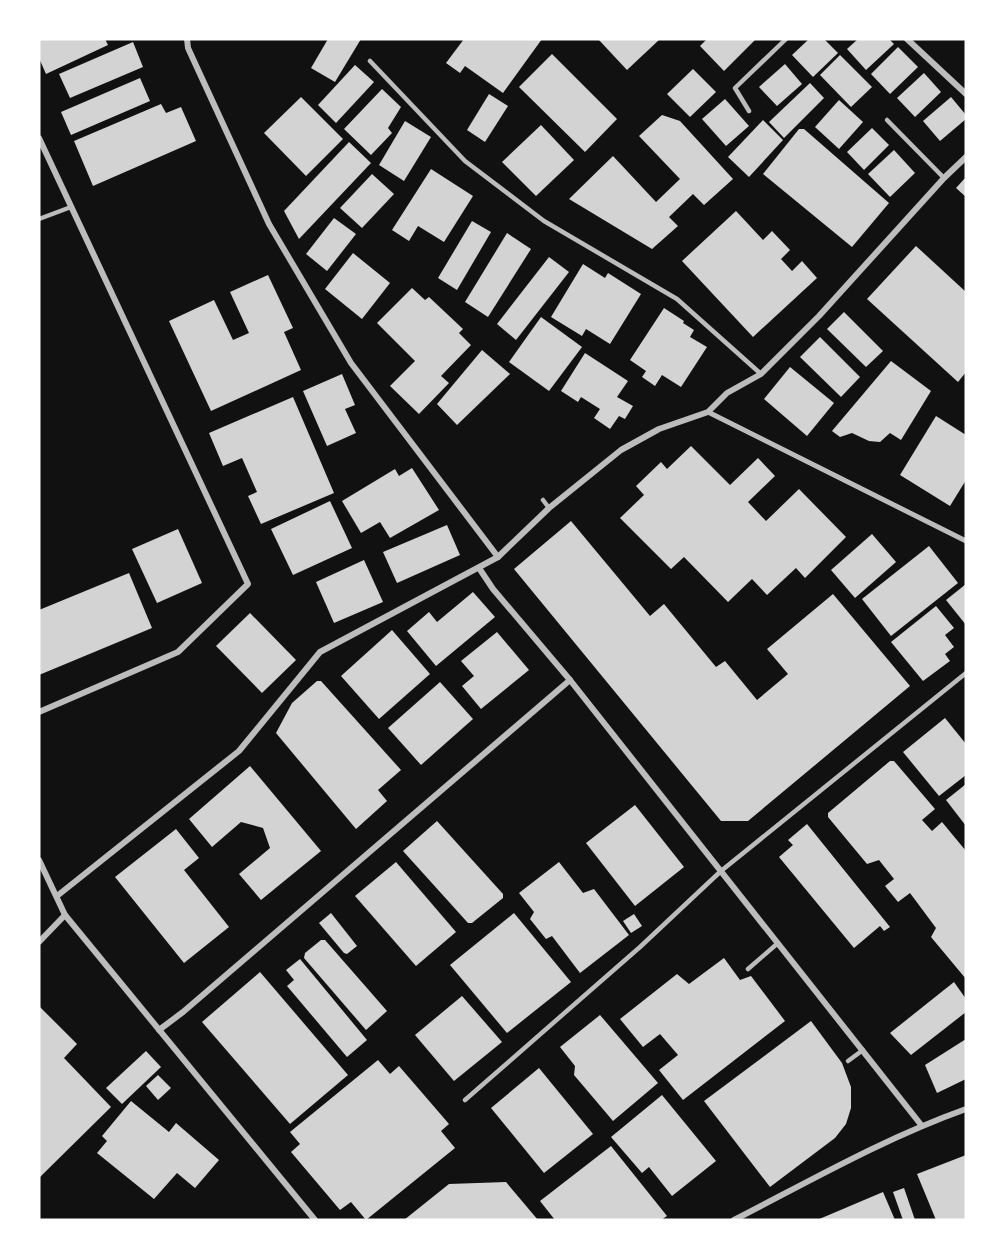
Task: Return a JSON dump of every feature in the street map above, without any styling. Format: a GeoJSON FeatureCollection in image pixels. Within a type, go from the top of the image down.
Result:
{"type":"FeatureCollection","features":[{"type":"Feature","properties":{"kind":"street"},"geometry":{"type":"LineString","coordinates":[[187,39],[188,48],[269,224],[351,363],[498,557]]}},
{"type":"Feature","properties":{"kind":"street"},"geometry":{"type":"LineString","coordinates":[[908,39],[966,94]]}},
{"type":"Feature","properties":{"kind":"street"},"geometry":{"type":"LineString","coordinates":[[39,138],[248,584],[178,652],[39,712]]}},
{"type":"Feature","properties":{"kind":"street"},"geometry":{"type":"LineString","coordinates":[[57,896],[239,751],[320,652],[498,557],[549,508],[621,450],[659,429],[708,412],[727,393],[761,374],[819,316],[944,178],[966,157]]}},
{"type":"Feature","properties":{"kind":"street"},"geometry":{"type":"LineString","coordinates":[[708,412],[966,541]]}},
{"type":"Feature","properties":{"kind":"street"},"geometry":{"type":"LineString","coordinates":[[479,568],[493,589],[570,680],[922,1126]]}},
{"type":"Feature","properties":{"kind":"street"},"geometry":{"type":"LineString","coordinates":[[159,1030],[183,1012],[570,680]]}},
{"type":"Feature","properties":{"kind":"street"},"geometry":{"type":"LineString","coordinates":[[39,860],[65,915],[315,1220]]}},
{"type":"Feature","properties":{"kind":"street"},"geometry":{"type":"LineString","coordinates":[[39,942],[65,915]]}},
{"type":"Feature","properties":{"kind":"street"},"geometry":{"type":"LineString","coordinates":[[734,1220],[887,1141],[966,1109]]}},
{"type":"Feature","properties":{"kind":"lane"},"geometry":{"type":"LineString","coordinates":[[749,111],[735,88],[786,39]]}},
{"type":"Feature","properties":{"kind":"lane"},"geometry":{"type":"LineString","coordinates":[[370,61],[465,161],[544,221],[676,298],[761,374]]}},
{"type":"Feature","properties":{"kind":"lane"},"geometry":{"type":"LineString","coordinates":[[887,120],[944,178]]}},
{"type":"Feature","properties":{"kind":"lane"},"geometry":{"type":"LineString","coordinates":[[39,219],[71,207]]}},
{"type":"Feature","properties":{"kind":"lane"},"geometry":{"type":"LineString","coordinates":[[543,500],[549,508]]}},
{"type":"Feature","properties":{"kind":"lane"},"geometry":{"type":"LineString","coordinates":[[465,1100],[640,947],[721,870],[966,673]]}},
{"type":"Feature","properties":{"kind":"lane"},"geometry":{"type":"LineString","coordinates":[[748,969],[778,943]]}},
{"type":"Feature","properties":{"kind":"lane"},"geometry":{"type":"LineString","coordinates":[[848,1061],[863,1050]]}},
{"type":"Feature","properties":{"kind":"building"},"geometry":{"type":"Polygon","coordinates":[[[39,39],[105,39],[108,45],[46,74],[39,58],[39,39]]]}},
{"type":"Feature","properties":{"kind":"building"},"geometry":{"type":"Polygon","coordinates":[[[328,39],[361,39],[335,82],[311,68],[328,39]]]}},
{"type":"Feature","properties":{"kind":"building"},"geometry":{"type":"Polygon","coordinates":[[[464,39],[542,39],[503,93],[465,66],[460,73],[446,63],[464,39]]]}},
{"type":"Feature","properties":{"kind":"building"},"geometry":{"type":"Polygon","coordinates":[[[598,39],[660,39],[627,70],[598,39]]]}},
{"type":"Feature","properties":{"kind":"building"},"geometry":{"type":"Polygon","coordinates":[[[707,39],[756,39],[724,71],[700,46],[707,39]]]}},
{"type":"Feature","properties":{"kind":"building"},"geometry":{"type":"Polygon","coordinates":[[[809,39],[824,39],[838,53],[813,77],[792,55],[809,39]]]}},
{"type":"Feature","properties":{"kind":"building"},"geometry":{"type":"Polygon","coordinates":[[[858,39],[889,39],[894,44],[866,70],[847,49],[858,39]]]}},
{"type":"Feature","properties":{"kind":"building"},"geometry":{"type":"Polygon","coordinates":[[[133,42],[143,67],[70,98],[59,74],[133,42]]]}},
{"type":"Feature","properties":{"kind":"building"},"geometry":{"type":"Polygon","coordinates":[[[898,47],[918,67],[890,94],[871,74],[898,47]]]}},
{"type":"Feature","properties":{"kind":"building"},"geometry":{"type":"Polygon","coordinates":[[[552,54],[617,119],[585,152],[519,87],[552,54]]]}},
{"type":"Feature","properties":{"kind":"building"},"geometry":{"type":"Polygon","coordinates":[[[840,55],[872,87],[851,107],[820,75],[840,55]]]}},
{"type":"Feature","properties":{"kind":"building"},"geometry":{"type":"Polygon","coordinates":[[[785,64],[802,84],[777,106],[759,87],[785,64]]]}},
{"type":"Feature","properties":{"kind":"building"},"geometry":{"type":"Polygon","coordinates":[[[355,65],[374,82],[336,123],[318,105],[355,65]]]}},
{"type":"Feature","properties":{"kind":"building"},"geometry":{"type":"Polygon","coordinates":[[[693,69],[716,92],[690,117],[667,94],[693,69]]]}},
{"type":"Feature","properties":{"kind":"building"},"geometry":{"type":"Polygon","coordinates":[[[924,73],[941,92],[915,117],[897,98],[924,73]]]}},
{"type":"Feature","properties":{"kind":"building"},"geometry":{"type":"Polygon","coordinates":[[[140,78],[150,101],[71,135],[61,112],[140,78]]]}},
{"type":"Feature","properties":{"kind":"building"},"geometry":{"type":"Polygon","coordinates":[[[810,83],[824,98],[784,138],[769,122],[810,83]]]}},
{"type":"Feature","properties":{"kind":"building"},"geometry":{"type":"Polygon","coordinates":[[[382,89],[401,107],[388,128],[392,133],[371,155],[344,129],[382,89]]]}},
{"type":"Feature","properties":{"kind":"building"},"geometry":{"type":"Polygon","coordinates":[[[489,94],[508,106],[485,142],[467,130],[489,94]]]}},
{"type":"Feature","properties":{"kind":"building"},"geometry":{"type":"Polygon","coordinates":[[[301,97],[343,139],[306,176],[264,133],[301,97]]]}},
{"type":"Feature","properties":{"kind":"building"},"geometry":{"type":"Polygon","coordinates":[[[951,97],[966,115],[966,119],[940,141],[923,121],[951,97]]]}},
{"type":"Feature","properties":{"kind":"building"},"geometry":{"type":"Polygon","coordinates":[[[725,99],[749,126],[726,146],[702,119],[725,99]]]}},
{"type":"Feature","properties":{"kind":"building"},"geometry":{"type":"Polygon","coordinates":[[[839,100],[863,122],[839,149],[815,127],[839,100]]]}},
{"type":"Feature","properties":{"kind":"building"},"geometry":{"type":"Polygon","coordinates":[[[161,104],[166,113],[181,107],[196,141],[93,186],[74,141],[161,104]]]}},
{"type":"Feature","properties":{"kind":"building"},"geometry":{"type":"Polygon","coordinates":[[[662,115],[680,121],[733,179],[704,205],[693,194],[669,217],[678,226],[652,249],[569,199],[613,156],[656,202],[680,179],[639,136],[662,115]]]}},
{"type":"Feature","properties":{"kind":"building"},"geometry":{"type":"Polygon","coordinates":[[[763,120],[783,140],[749,177],[728,157],[763,120]]]}},
{"type":"Feature","properties":{"kind":"building"},"geometry":{"type":"Polygon","coordinates":[[[405,121],[431,137],[404,181],[379,165],[405,121]]]}},
{"type":"Feature","properties":{"kind":"building"},"geometry":{"type":"Polygon","coordinates":[[[541,125],[574,160],[536,196],[502,162],[541,125]]]}},
{"type":"Feature","properties":{"kind":"building"},"geometry":{"type":"Polygon","coordinates":[[[872,128],[889,145],[864,170],[847,152],[872,128]]]}},
{"type":"Feature","properties":{"kind":"building"},"geometry":{"type":"Polygon","coordinates":[[[799,129],[804,129],[889,203],[852,247],[763,174],[799,129]]]}},
{"type":"Feature","properties":{"kind":"building"},"geometry":{"type":"Polygon","coordinates":[[[349,142],[371,163],[299,239],[284,211],[349,142]]]}},
{"type":"Feature","properties":{"kind":"building"},"geometry":{"type":"Polygon","coordinates":[[[894,150],[915,173],[890,197],[868,174],[894,150]]]}},
{"type":"Feature","properties":{"kind":"building"},"geometry":{"type":"Polygon","coordinates":[[[431,169],[473,196],[444,242],[418,226],[409,241],[392,230],[431,169]]]}},
{"type":"Feature","properties":{"kind":"building"},"geometry":{"type":"Polygon","coordinates":[[[372,174],[394,194],[362,228],[340,208],[372,174]]]}},
{"type":"Feature","properties":{"kind":"building"},"geometry":{"type":"Polygon","coordinates":[[[966,177],[966,197],[956,188],[966,177]]]}},
{"type":"Feature","properties":{"kind":"building"},"geometry":{"type":"Polygon","coordinates":[[[736,211],[763,240],[772,231],[790,250],[781,259],[792,271],[802,261],[817,278],[753,337],[682,261],[736,211]]]}},
{"type":"Feature","properties":{"kind":"building"},"geometry":{"type":"Polygon","coordinates":[[[334,218],[356,234],[327,271],[306,254],[334,218]]]}},
{"type":"Feature","properties":{"kind":"building"},"geometry":{"type":"Polygon","coordinates":[[[472,221],[491,232],[457,290],[438,278],[472,221]]]}},
{"type":"Feature","properties":{"kind":"building"},"geometry":{"type":"Polygon","coordinates":[[[507,233],[531,249],[488,317],[465,302],[507,233]]]}},
{"type":"Feature","properties":{"kind":"building"},"geometry":{"type":"Polygon","coordinates":[[[916,246],[966,292],[966,372],[958,382],[867,299],[916,246]]]}},
{"type":"Feature","properties":{"kind":"building"},"geometry":{"type":"Polygon","coordinates":[[[353,253],[390,283],[362,319],[325,289],[353,253]]]}},
{"type":"Feature","properties":{"kind":"building"},"geometry":{"type":"Polygon","coordinates":[[[549,257],[569,272],[516,340],[497,324],[549,257]]]}},
{"type":"Feature","properties":{"kind":"building"},"geometry":{"type":"Polygon","coordinates":[[[583,264],[605,278],[608,273],[641,294],[610,344],[586,329],[582,336],[551,317],[583,264]]]}},
{"type":"Feature","properties":{"kind":"building"},"geometry":{"type":"Polygon","coordinates":[[[268,275],[293,328],[284,332],[301,370],[211,411],[169,321],[214,300],[233,340],[249,333],[230,292],[268,275]]]}},
{"type":"Feature","properties":{"kind":"building"},"geometry":{"type":"Polygon","coordinates":[[[412,288],[425,300],[429,297],[463,329],[459,333],[471,345],[441,376],[449,383],[419,414],[390,386],[415,361],[377,323],[412,288]]]}},
{"type":"Feature","properties":{"kind":"building"},"geometry":{"type":"Polygon","coordinates":[[[664,308],[694,330],[690,337],[707,347],[681,387],[662,375],[655,386],[642,377],[646,371],[630,360],[664,308]]]}},
{"type":"Feature","properties":{"kind":"building"},"geometry":{"type":"Polygon","coordinates":[[[844,312],[883,351],[866,367],[827,329],[844,312]]]}},
{"type":"Feature","properties":{"kind":"building"},"geometry":{"type":"Polygon","coordinates":[[[541,317],[582,347],[549,391],[509,362],[541,317]]]}},
{"type":"Feature","properties":{"kind":"building"},"geometry":{"type":"Polygon","coordinates":[[[820,337],[860,377],[841,397],[800,357],[820,337]]]}},
{"type":"Feature","properties":{"kind":"building"},"geometry":{"type":"Polygon","coordinates":[[[482,350],[510,374],[457,425],[437,404],[482,350]]]}},
{"type":"Feature","properties":{"kind":"building"},"geometry":{"type":"Polygon","coordinates":[[[585,353],[628,381],[617,397],[633,406],[625,419],[619,416],[610,429],[594,418],[600,409],[581,397],[578,402],[561,391],[585,353]]]}},
{"type":"Feature","properties":{"kind":"building"},"geometry":{"type":"Polygon","coordinates":[[[891,361],[931,391],[901,440],[890,433],[880,442],[869,441],[852,433],[840,437],[832,431],[891,361]]]}},
{"type":"Feature","properties":{"kind":"building"},"geometry":{"type":"Polygon","coordinates":[[[790,367],[834,403],[807,436],[764,399],[790,367]]]}},
{"type":"Feature","properties":{"kind":"building"},"geometry":{"type":"Polygon","coordinates":[[[342,374],[355,405],[345,409],[356,433],[327,446],[303,391],[342,374]]]}},
{"type":"Feature","properties":{"kind":"building"},"geometry":{"type":"Polygon","coordinates":[[[293,397],[334,493],[261,524],[248,496],[257,492],[242,458],[223,466],[209,433],[293,397]]]}},
{"type":"Feature","properties":{"kind":"building"},"geometry":{"type":"Polygon","coordinates":[[[936,416],[966,435],[966,480],[950,506],[900,475],[936,416]]]}},
{"type":"Feature","properties":{"kind":"building"},"geometry":{"type":"Polygon","coordinates":[[[691,446],[730,485],[758,458],[775,476],[748,502],[766,521],[799,489],[846,537],[805,578],[796,568],[767,595],[752,579],[728,602],[684,557],[671,569],[620,518],[644,495],[636,486],[661,462],[667,469],[691,446]]]}},
{"type":"Feature","properties":{"kind":"building"},"geometry":{"type":"Polygon","coordinates":[[[412,468],[439,510],[390,538],[380,522],[361,533],[342,501],[395,469],[399,476],[412,468]]]}},
{"type":"Feature","properties":{"kind":"building"},"geometry":{"type":"Polygon","coordinates":[[[330,501],[352,548],[293,575],[271,529],[330,501]]]}},
{"type":"Feature","properties":{"kind":"building"},"geometry":{"type":"Polygon","coordinates":[[[571,521],[650,616],[664,604],[716,667],[725,661],[757,700],[788,674],[767,649],[833,594],[910,686],[748,821],[721,821],[514,569],[571,521]]]}},
{"type":"Feature","properties":{"kind":"building"},"geometry":{"type":"Polygon","coordinates":[[[447,525],[460,555],[397,583],[383,552],[447,525]]]}},
{"type":"Feature","properties":{"kind":"building"},"geometry":{"type":"Polygon","coordinates":[[[178,529],[202,583],[157,603],[132,549],[178,529]]]}},
{"type":"Feature","properties":{"kind":"building"},"geometry":{"type":"Polygon","coordinates":[[[872,534],[896,562],[855,598],[831,570],[872,534]]]}},
{"type":"Feature","properties":{"kind":"building"},"geometry":{"type":"Polygon","coordinates":[[[929,546],[958,583],[891,636],[862,599],[929,546]]]}},
{"type":"Feature","properties":{"kind":"building"},"geometry":{"type":"Polygon","coordinates":[[[364,560],[383,602],[334,623],[316,582],[364,560]]]}},
{"type":"Feature","properties":{"kind":"building"},"geometry":{"type":"Polygon","coordinates":[[[129,573],[152,628],[39,675],[39,610],[129,573]]]}},
{"type":"Feature","properties":{"kind":"building"},"geometry":{"type":"Polygon","coordinates":[[[966,584],[966,625],[946,600],[966,584]]]}},
{"type":"Feature","properties":{"kind":"building"},"geometry":{"type":"Polygon","coordinates":[[[473,592],[495,617],[436,666],[407,631],[429,612],[437,622],[473,592]]]}},
{"type":"Feature","properties":{"kind":"building"},"geometry":{"type":"Polygon","coordinates":[[[936,606],[954,628],[945,635],[954,647],[945,654],[950,661],[923,681],[891,642],[936,606]]]}},
{"type":"Feature","properties":{"kind":"building"},"geometry":{"type":"Polygon","coordinates":[[[250,613],[296,660],[262,693],[216,646],[250,613]]]}},
{"type":"Feature","properties":{"kind":"building"},"geometry":{"type":"Polygon","coordinates":[[[392,630],[430,674],[379,719],[341,676],[392,630]]]}},
{"type":"Feature","properties":{"kind":"building"},"geometry":{"type":"Polygon","coordinates":[[[497,632],[529,670],[481,709],[462,686],[474,676],[461,661],[497,632]]]}},
{"type":"Feature","properties":{"kind":"building"},"geometry":{"type":"Polygon","coordinates":[[[317,681],[321,681],[401,770],[378,790],[387,801],[356,829],[276,733],[292,703],[317,681]]]}},
{"type":"Feature","properties":{"kind":"building"},"geometry":{"type":"Polygon","coordinates":[[[440,682],[473,719],[421,765],[388,728],[440,682]]]}},
{"type":"Feature","properties":{"kind":"building"},"geometry":{"type":"Polygon","coordinates":[[[945,718],[966,744],[966,775],[939,796],[903,752],[945,718]]]}},
{"type":"Feature","properties":{"kind":"building"},"geometry":{"type":"Polygon","coordinates":[[[890,761],[894,761],[935,809],[922,820],[932,831],[942,822],[966,851],[966,979],[931,937],[936,928],[910,893],[898,902],[885,886],[894,879],[879,860],[867,864],[828,817],[828,813],[890,761]]]}},
{"type":"Feature","properties":{"kind":"building"},"geometry":{"type":"Polygon","coordinates":[[[250,766],[321,851],[261,900],[239,874],[270,848],[263,828],[241,822],[212,847],[189,819],[250,766]]]}},
{"type":"Feature","properties":{"kind":"building"},"geometry":{"type":"Polygon","coordinates":[[[966,784],[966,826],[946,800],[966,784]]]}},
{"type":"Feature","properties":{"kind":"building"},"geometry":{"type":"Polygon","coordinates":[[[635,805],[684,867],[635,906],[586,843],[635,805]]]}},
{"type":"Feature","properties":{"kind":"building"},"geometry":{"type":"Polygon","coordinates":[[[437,821],[503,894],[503,898],[472,923],[468,923],[403,851],[437,821]]]}},
{"type":"Feature","properties":{"kind":"building"},"geometry":{"type":"Polygon","coordinates":[[[807,824],[890,927],[884,931],[880,926],[854,948],[779,857],[793,845],[788,840],[807,824]]]}},
{"type":"Feature","properties":{"kind":"building"},"geometry":{"type":"Polygon","coordinates":[[[176,829],[199,858],[184,870],[229,927],[184,963],[115,877],[176,829]]]}},
{"type":"Feature","properties":{"kind":"building"},"geometry":{"type":"Polygon","coordinates":[[[396,862],[456,932],[416,966],[355,896],[396,862]]]}},
{"type":"Feature","properties":{"kind":"building"},"geometry":{"type":"Polygon","coordinates":[[[559,862],[583,893],[594,889],[629,935],[580,973],[552,936],[546,939],[530,919],[534,912],[519,893],[559,862]]]}},
{"type":"Feature","properties":{"kind":"building"},"geometry":{"type":"Polygon","coordinates":[[[331,913],[357,946],[347,954],[319,923],[331,913]]]}},
{"type":"Feature","properties":{"kind":"building"},"geometry":{"type":"Polygon","coordinates":[[[514,913],[571,982],[507,1033],[450,965],[514,913]]]}},
{"type":"Feature","properties":{"kind":"building"},"geometry":{"type":"Polygon","coordinates":[[[634,914],[642,926],[631,933],[623,921],[634,914]]]}},
{"type":"Feature","properties":{"kind":"building"},"geometry":{"type":"Polygon","coordinates":[[[321,940],[325,940],[387,1011],[366,1030],[304,958],[305,953],[321,940]]]}},
{"type":"Feature","properties":{"kind":"building"},"geometry":{"type":"Polygon","coordinates":[[[724,958],[740,980],[751,976],[785,1021],[683,1100],[659,1070],[678,1055],[660,1034],[643,1047],[620,1019],[677,974],[689,984],[724,958]]]}},
{"type":"Feature","properties":{"kind":"building"},"geometry":{"type":"Polygon","coordinates":[[[300,959],[367,1040],[347,1057],[287,986],[294,980],[286,970],[300,959]]]}},
{"type":"Feature","properties":{"kind":"building"},"geometry":{"type":"Polygon","coordinates":[[[260,972],[348,1075],[290,1124],[202,1022],[260,972]]]}},
{"type":"Feature","properties":{"kind":"building"},"geometry":{"type":"Polygon","coordinates":[[[954,982],[966,999],[966,1012],[911,1055],[890,1033],[954,982]]]}},
{"type":"Feature","properties":{"kind":"building"},"geometry":{"type":"Polygon","coordinates":[[[462,996],[502,1042],[454,1081],[415,1035],[462,996]]]}},
{"type":"Feature","properties":{"kind":"building"},"geometry":{"type":"Polygon","coordinates":[[[39,1006],[77,1044],[64,1058],[111,1107],[39,1178],[39,1006]]]}},
{"type":"Feature","properties":{"kind":"building"},"geometry":{"type":"Polygon","coordinates":[[[600,1015],[658,1083],[613,1121],[574,1075],[575,1066],[560,1047],[600,1015]]]}},
{"type":"Feature","properties":{"kind":"building"},"geometry":{"type":"Polygon","coordinates":[[[811,1021],[842,1063],[851,1087],[851,1108],[846,1124],[835,1138],[770,1187],[704,1101],[811,1021]]]}},
{"type":"Feature","properties":{"kind":"building"},"geometry":{"type":"Polygon","coordinates":[[[966,1039],[966,1079],[937,1093],[925,1065],[966,1039]]]}},
{"type":"Feature","properties":{"kind":"building"},"geometry":{"type":"Polygon","coordinates":[[[146,1051],[161,1067],[122,1104],[106,1088],[146,1051]]]}},
{"type":"Feature","properties":{"kind":"building"},"geometry":{"type":"Polygon","coordinates":[[[378,1060],[390,1074],[399,1066],[449,1124],[441,1131],[455,1148],[366,1220],[351,1202],[340,1210],[291,1152],[300,1144],[290,1132],[378,1060]]]}},
{"type":"Feature","properties":{"kind":"building"},"geometry":{"type":"Polygon","coordinates":[[[539,1068],[593,1134],[544,1173],[491,1108],[539,1068]]]}},
{"type":"Feature","properties":{"kind":"building"},"geometry":{"type":"Polygon","coordinates":[[[158,1075],[171,1088],[158,1100],[146,1086],[158,1075]]]}},
{"type":"Feature","properties":{"kind":"building"},"geometry":{"type":"Polygon","coordinates":[[[662,1095],[716,1161],[672,1196],[649,1167],[642,1173],[611,1137],[662,1095]]]}},
{"type":"Feature","properties":{"kind":"building"},"geometry":{"type":"Polygon","coordinates":[[[131,1101],[169,1132],[176,1123],[219,1160],[195,1188],[177,1173],[154,1199],[97,1153],[107,1141],[102,1136],[131,1101]]]}},
{"type":"Feature","properties":{"kind":"building"},"geometry":{"type":"Polygon","coordinates":[[[611,1146],[667,1216],[661,1220],[555,1220],[540,1201],[611,1146]]]}},
{"type":"Feature","properties":{"kind":"building"},"geometry":{"type":"Polygon","coordinates":[[[966,1155],[966,1220],[936,1220],[917,1174],[966,1155]]]}},
{"type":"Feature","properties":{"kind":"building"},"geometry":{"type":"Polygon","coordinates":[[[506,1182],[538,1220],[404,1220],[449,1184],[506,1182]]]}},
{"type":"Feature","properties":{"kind":"building"},"geometry":{"type":"Polygon","coordinates":[[[904,1188],[915,1220],[903,1220],[893,1192],[904,1188]]]}},
{"type":"Feature","properties":{"kind":"building"},"geometry":{"type":"Polygon","coordinates":[[[883,1192],[895,1220],[817,1220],[883,1192]]]}}]}
